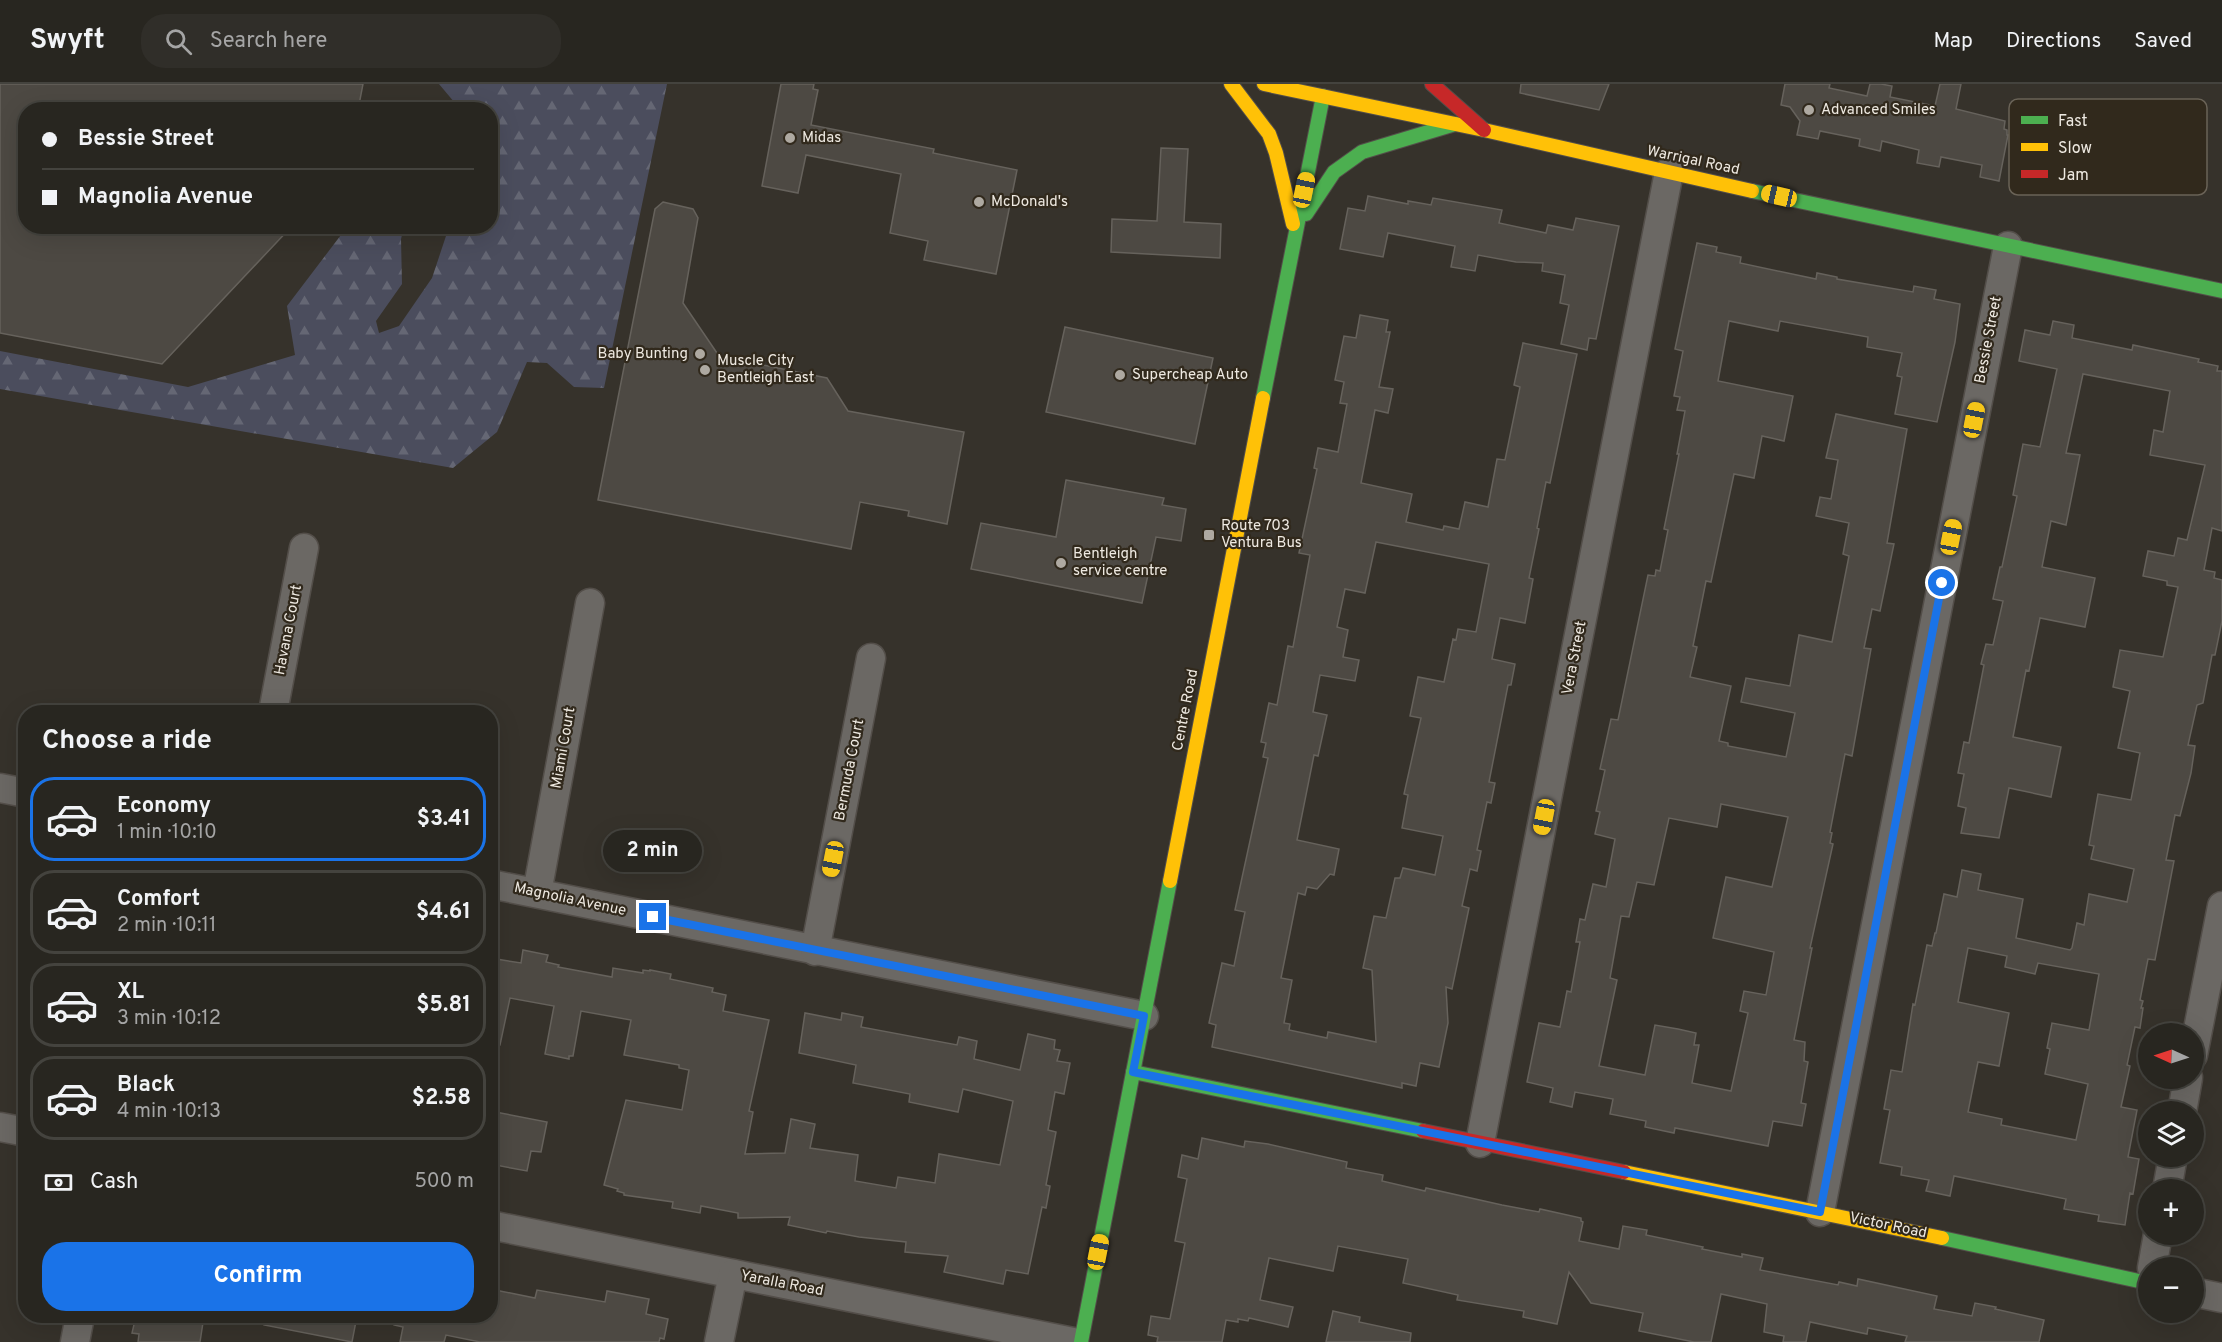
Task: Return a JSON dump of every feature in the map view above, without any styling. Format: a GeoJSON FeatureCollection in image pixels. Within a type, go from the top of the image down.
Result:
{"type":"FeatureCollection","features":[{"type":"Feature","properties":{"kind":"main road"},"geometry":{"type":"LineString","coordinates":[[1231,84],[1269,134],[1276,153],[1295,234]]}},
{"type":"Feature","properties":{"kind":"main road","name":"Warrigal Road"},"geometry":{"type":"LineString","coordinates":[[1264,84],[1325,90],[1455,124],[1669,172],[2222,291]]}},
{"type":"Feature","properties":{"kind":"main road"},"geometry":{"type":"LineString","coordinates":[[1432,84],[1484,130]]}},
{"type":"Feature","properties":{"kind":"main road","name":"Centre Road"},"geometry":{"type":"LineString","coordinates":[[1081,1342],[1295,234],[1325,90]]}},
{"type":"Feature","properties":{"kind":"main road"},"geometry":{"type":"LineString","coordinates":[[1295,234],[1318,193],[1334,172],[1362,152],[1455,124]]}},
{"type":"Feature","properties":{"kind":"main road","name":"Victor Road"},"geometry":{"type":"LineString","coordinates":[[1133,1072],[1820,1212],[2138,1281]]}},
{"type":"Feature","properties":{"kind":"street","name":"Vera Street"},"geometry":{"type":"LineString","coordinates":[[1480,1143],[1669,172]]}},
{"type":"Feature","properties":{"kind":"street","name":"Bessie Street"},"geometry":{"type":"LineString","coordinates":[[1820,1212],[2008,246]]}},
{"type":"Feature","properties":{"kind":"street","name":"Havana Court"},"geometry":{"type":"LineString","coordinates":[[274,705],[304,548]]}},
{"type":"Feature","properties":{"kind":"street","name":"Miami Court"},"geometry":{"type":"LineString","coordinates":[[537,893],[590,603]]}},
{"type":"Feature","properties":{"kind":"street","name":"Bermuda Court"},"geometry":{"type":"LineString","coordinates":[[815,951],[871,658]]}},
{"type":"Feature","properties":{"kind":"street"},"geometry":{"type":"LineString","coordinates":[[0,788],[18,791]]}},
{"type":"Feature","properties":{"kind":"street","name":"Magnolia Avenue"},"geometry":{"type":"LineString","coordinates":[[498,886],[1144,1016]]}},
{"type":"Feature","properties":{"kind":"street"},"geometry":{"type":"LineString","coordinates":[[2199,1023],[2222,906]]}},
{"type":"Feature","properties":{"kind":"street"},"geometry":{"type":"LineString","coordinates":[[0,1127],[18,1130]]}},
{"type":"Feature","properties":{"kind":"street","name":"Yaralla Road"},"geometry":{"type":"LineString","coordinates":[[498,1227],[1073,1342]]}},
{"type":"Feature","properties":{"kind":"street"},"geometry":{"type":"LineString","coordinates":[[719,1342],[733,1274]]}},
{"type":"Feature","properties":{"kind":"street"},"geometry":{"type":"LineString","coordinates":[[2204,1294],[2222,1298]]}},
{"type":"Feature","properties":{"kind":"street"},"geometry":{"type":"LineString","coordinates":[[75,1342],[79,1323]]}},
{"type":"Feature","properties":{"kind":"green space"},"geometry":{"type":"Polygon","coordinates":[[[439,84],[667,84],[604,388],[574,387],[547,363],[527,362],[497,432],[453,468],[0,389],[0,351],[188,387],[295,355],[287,306],[342,234],[402,234],[402,284],[376,321],[379,333],[399,326],[432,278],[447,234],[498,234],[498,102],[454,102],[439,84]]]}},
{"type":"Feature","properties":{"kind":"building"},"geometry":{"type":"Polygon","coordinates":[[[0,84],[363,84],[360,102],[18,102],[18,234],[284,234],[162,364],[0,333],[0,84]]]}},
{"type":"Feature","properties":{"kind":"building"},"geometry":{"type":"Polygon","coordinates":[[[781,84],[814,84],[813,89],[818,90],[811,125],[934,149],[933,153],[1017,170],[996,274],[924,260],[928,241],[890,233],[901,174],[806,155],[798,193],[762,186],[781,84]]]}},
{"type":"Feature","properties":{"kind":"building"},"geometry":{"type":"Polygon","coordinates":[[[1521,84],[1609,84],[1599,110],[1520,93],[1521,84]]]}},
{"type":"Feature","properties":{"kind":"building"},"geometry":{"type":"Polygon","coordinates":[[[1785,84],[1830,84],[1829,88],[1867,96],[1870,84],[1881,84],[1892,86],[1890,97],[1935,106],[1940,84],[1961,84],[1956,109],[2005,121],[2004,129],[2007,130],[2008,135],[1999,181],[1980,177],[1982,165],[1941,157],[1939,167],[1917,163],[1919,150],[1882,141],[1880,151],[1859,146],[1860,139],[1820,131],[1818,139],[1797,135],[1800,121],[1790,107],[1781,105],[1785,84]]]}},
{"type":"Feature","properties":{"kind":"building"},"geometry":{"type":"Polygon","coordinates":[[[1161,148],[1188,149],[1184,222],[1221,224],[1220,258],[1111,252],[1112,219],[1157,221],[1161,148]]]}},
{"type":"Feature","properties":{"kind":"building"},"geometry":{"type":"Polygon","coordinates":[[[1368,196],[1408,204],[1408,201],[1431,205],[1433,198],[1502,210],[1499,223],[1546,233],[1548,225],[1573,230],[1576,218],[1619,226],[1596,339],[1589,338],[1587,350],[1561,344],[1569,305],[1560,303],[1565,275],[1542,271],[1543,263],[1516,262],[1478,255],[1475,271],[1451,267],[1455,246],[1388,233],[1383,257],[1340,249],[1348,208],[1365,211],[1368,196]]]}},
{"type":"Feature","properties":{"kind":"building","name":"Muscle City Bentleigh East"},"geometry":{"type":"Polygon","coordinates":[[[663,202],[693,209],[698,218],[683,303],[719,356],[827,378],[848,411],[964,432],[947,524],[908,516],[909,511],[860,502],[851,549],[598,500],[655,209],[663,202]]]}},
{"type":"Feature","properties":{"kind":"building"},"geometry":{"type":"Polygon","coordinates":[[[1697,243],[1717,247],[1716,252],[1741,257],[1740,263],[1816,279],[1817,273],[1837,277],[1837,279],[1913,292],[1914,286],[1936,290],[1934,299],[1960,304],[1955,342],[1937,422],[1895,414],[1902,377],[1897,376],[1902,353],[1867,347],[1868,337],[1780,321],[1778,331],[1729,321],[1718,381],[1793,396],[1784,441],[1762,436],[1754,478],[1734,474],[1711,582],[1706,581],[1693,646],[1697,647],[1690,677],[1731,686],[1719,741],[1728,743],[1728,746],[1786,757],[1795,713],[1741,702],[1746,678],[1790,686],[1799,635],[1832,642],[1849,556],[1843,554],[1849,523],[1816,516],[1820,497],[1831,499],[1838,460],[1826,458],[1836,414],[1907,429],[1887,543],[1894,544],[1880,611],[1872,609],[1864,648],[1871,649],[1852,756],[1845,754],[1830,832],[1832,833],[1830,843],[1833,844],[1810,948],[1812,948],[1794,1040],[1805,1042],[1804,1061],[1808,1062],[1801,1103],[1806,1104],[1802,1126],[1773,1121],[1768,1146],[1675,1128],[1674,1133],[1645,1127],[1646,1121],[1610,1114],[1613,1099],[1575,1092],[1572,1107],[1550,1102],[1553,1088],[1527,1082],[1539,1023],[1560,1027],[1567,991],[1571,992],[1580,942],[1576,942],[1580,919],[1585,920],[1593,884],[1606,887],[1615,839],[1595,834],[1600,812],[1596,811],[1605,770],[1600,769],[1611,719],[1618,720],[1648,575],[1655,576],[1656,570],[1660,571],[1668,530],[1664,529],[1685,411],[1677,410],[1680,397],[1674,396],[1683,351],[1675,349],[1697,243]],[[1721,804],[1717,827],[1669,818],[1654,885],[1637,882],[1629,917],[1621,916],[1610,978],[1617,980],[1599,1066],[1645,1075],[1655,1025],[1678,1029],[1696,1033],[1694,1045],[1699,1045],[1692,1083],[1731,1091],[1748,1013],[1740,1011],[1744,991],[1766,995],[1774,952],[1713,938],[1726,877],[1772,887],[1788,817],[1721,804]]]}},
{"type":"Feature","properties":{"kind":"building"},"geometry":{"type":"Polygon","coordinates":[[[1360,315],[1388,320],[1386,332],[1390,332],[1379,387],[1393,389],[1388,413],[1375,410],[1361,483],[1412,494],[1406,522],[1443,530],[1444,526],[1459,529],[1465,502],[1488,507],[1497,459],[1505,460],[1520,387],[1514,385],[1523,343],[1577,354],[1550,483],[1546,482],[1537,528],[1539,529],[1529,578],[1533,579],[1525,623],[1500,618],[1492,659],[1515,664],[1511,685],[1508,685],[1489,782],[1495,783],[1491,803],[1487,802],[1477,850],[1481,851],[1477,871],[1470,869],[1462,906],[1469,908],[1452,989],[1446,987],[1448,1023],[1439,1067],[1420,1063],[1416,1086],[1402,1083],[1402,1088],[1212,1047],[1216,1025],[1209,1023],[1222,963],[1234,966],[1245,912],[1235,910],[1268,758],[1263,757],[1266,743],[1261,742],[1269,703],[1277,705],[1288,646],[1293,647],[1310,555],[1299,553],[1317,469],[1314,468],[1318,448],[1338,452],[1347,404],[1340,403],[1344,382],[1335,380],[1344,336],[1356,338],[1360,315]],[[1376,542],[1365,593],[1345,589],[1337,627],[1348,630],[1343,657],[1359,660],[1355,681],[1320,675],[1313,712],[1327,715],[1318,756],[1314,755],[1297,840],[1339,849],[1334,875],[1330,874],[1317,889],[1307,887],[1305,895],[1298,893],[1281,978],[1292,980],[1284,1023],[1290,1024],[1289,1030],[1327,1038],[1328,1032],[1376,1042],[1372,970],[1363,968],[1374,916],[1386,918],[1395,878],[1400,878],[1403,868],[1435,875],[1443,836],[1402,828],[1408,795],[1404,794],[1421,718],[1410,716],[1418,677],[1444,682],[1453,639],[1456,640],[1458,629],[1476,632],[1489,564],[1376,542]]]}},
{"type":"Feature","properties":{"kind":"building"},"geometry":{"type":"Polygon","coordinates":[[[2053,321],[2074,325],[2072,338],[2132,350],[2133,345],[2199,359],[2198,362],[2218,366],[2217,371],[2222,371],[2222,531],[2212,528],[2204,570],[2215,572],[2214,578],[2222,580],[2222,621],[2215,655],[2212,655],[2203,703],[2197,705],[2188,745],[2195,746],[2191,773],[2180,816],[2175,815],[2166,860],[2174,861],[2155,960],[2148,959],[2140,1000],[2143,1001],[2141,1023],[2138,1023],[2138,1028],[2135,1027],[2127,1065],[2130,1066],[2121,1107],[2137,1110],[2128,1157],[2138,1159],[2138,1165],[2133,1194],[2130,1193],[2125,1225],[2098,1221],[2099,1215],[2064,1209],[2066,1199],[1954,1176],[1950,1196],[1926,1191],[1929,1180],[1901,1175],[1902,1167],[1880,1163],[1890,1110],[1884,1109],[1891,1070],[1902,1072],[1913,1004],[1915,1005],[1927,945],[1932,946],[1944,894],[1957,897],[1962,870],[1981,874],[1978,890],[2023,899],[2016,938],[2070,950],[2077,923],[2084,925],[2089,894],[2127,902],[2134,869],[2091,859],[2094,846],[2089,845],[2098,794],[2131,800],[2140,753],[2118,748],[2130,691],[2113,687],[2120,650],[2163,657],[2178,587],[2167,585],[2167,581],[2143,576],[2148,551],[2174,556],[2178,538],[2187,540],[2205,465],[2150,455],[2154,430],[2163,432],[2170,391],[2083,374],[2066,453],[2080,455],[2066,525],[2051,521],[2042,567],[2095,578],[2085,627],[2040,618],[2029,671],[2026,670],[2013,737],[2061,747],[2051,797],[2009,788],[1999,838],[1961,833],[1966,808],[1958,806],[1964,774],[1958,773],[1964,742],[1969,743],[1986,644],[1993,645],[2003,601],[1993,599],[2017,496],[2013,495],[2023,444],[2040,447],[2057,369],[2019,361],[2025,330],[2050,335],[2053,321]],[[1968,948],[1958,1002],[2009,1013],[1999,1066],[1978,1062],[1968,1112],[2002,1119],[2001,1125],[2076,1140],[2088,1084],[2045,1074],[2050,1049],[2047,1048],[2052,1023],[2089,1030],[2099,974],[2038,963],[2035,974],[2005,967],[2007,956],[1968,948]]]}},
{"type":"Feature","properties":{"kind":"building"},"geometry":{"type":"Polygon","coordinates":[[[1065,327],[1213,358],[1195,444],[1046,412],[1065,327]]]}},
{"type":"Feature","properties":{"kind":"building"},"geometry":{"type":"Polygon","coordinates":[[[1066,480],[1164,498],[1162,505],[1186,509],[1181,541],[1156,537],[1142,603],[971,569],[981,523],[1056,537],[1066,480]]]}},
{"type":"Feature","properties":{"kind":"building"},"geometry":{"type":"Polygon","coordinates":[[[523,950],[548,955],[546,962],[559,965],[558,967],[612,977],[613,968],[643,973],[643,970],[650,970],[671,974],[670,979],[713,988],[712,992],[726,995],[723,1011],[769,1020],[749,1111],[753,1112],[745,1154],[785,1153],[791,1119],[815,1124],[810,1148],[858,1155],[855,1181],[896,1188],[898,1177],[935,1183],[939,1154],[1000,1165],[1013,1101],[963,1089],[958,1112],[909,1102],[910,1094],[853,1083],[856,1065],[799,1053],[805,1013],[841,1020],[842,1013],[863,1017],[861,1027],[957,1045],[959,1037],[977,1041],[974,1059],[1020,1070],[1028,1034],[1055,1040],[1054,1049],[1060,1050],[1057,1061],[1070,1063],[1064,1094],[1055,1092],[1048,1130],[1056,1132],[1046,1185],[1050,1186],[1046,1208],[1042,1207],[1028,1274],[1006,1270],[1003,1284],[944,1272],[948,1256],[905,1252],[906,1242],[827,1231],[826,1233],[788,1225],[790,1217],[738,1218],[738,1213],[701,1206],[700,1213],[672,1208],[673,1202],[624,1195],[617,1191],[618,1189],[604,1185],[626,1100],[682,1110],[689,1070],[679,1068],[679,1065],[624,1055],[631,1020],[581,1011],[573,1056],[569,1056],[569,1059],[545,1054],[554,1006],[510,998],[500,1045],[498,1045],[498,959],[521,963],[523,950]]]}},
{"type":"Feature","properties":{"kind":"building"},"geometry":{"type":"Polygon","coordinates":[[[498,1113],[547,1122],[541,1152],[531,1151],[527,1171],[498,1166],[498,1113]]]}},
{"type":"Feature","properties":{"kind":"building"},"geometry":{"type":"Polygon","coordinates":[[[1202,1138],[1244,1147],[1245,1141],[1268,1144],[1347,1162],[1346,1168],[1383,1175],[1382,1181],[1425,1191],[1426,1188],[1502,1205],[1539,1212],[1540,1209],[1581,1218],[1583,1222],[1579,1241],[1619,1249],[1623,1226],[1647,1230],[1646,1235],[1703,1247],[1702,1249],[1742,1257],[1742,1254],[1763,1258],[1760,1270],[1838,1285],[1839,1282],[1857,1286],[1858,1279],[1937,1296],[1934,1309],[1972,1316],[1975,1303],[1996,1307],[1995,1309],[2044,1320],[2039,1342],[1905,1342],[1907,1336],[1868,1328],[1867,1334],[1810,1322],[1806,1342],[1783,1342],[1784,1336],[1764,1332],[1767,1304],[1721,1294],[1711,1342],[1694,1342],[1639,1331],[1643,1313],[1591,1303],[1569,1272],[1557,1324],[1523,1317],[1524,1311],[1457,1300],[1458,1295],[1403,1283],[1408,1259],[1338,1246],[1333,1271],[1269,1258],[1260,1300],[1293,1307],[1288,1327],[1249,1318],[1248,1321],[1238,1319],[1238,1322],[1226,1320],[1222,1342],[1157,1342],[1158,1337],[1148,1335],[1151,1316],[1170,1319],[1185,1243],[1175,1241],[1187,1179],[1178,1177],[1182,1155],[1198,1159],[1202,1138]]]}},
{"type":"Feature","properties":{"kind":"building"},"geometry":{"type":"Polygon","coordinates":[[[537,1290],[605,1302],[607,1291],[649,1299],[646,1314],[668,1319],[664,1339],[660,1338],[659,1342],[480,1342],[446,1335],[444,1342],[400,1342],[403,1327],[394,1325],[394,1323],[498,1323],[498,1291],[535,1298],[537,1290]]]}},
{"type":"Feature","properties":{"kind":"building"},"geometry":{"type":"Polygon","coordinates":[[[1333,1311],[1360,1317],[1359,1322],[1411,1333],[1410,1342],[1326,1342],[1333,1311]]]}},
{"type":"Feature","properties":{"kind":"building"},"geometry":{"type":"Polygon","coordinates":[[[134,1323],[203,1323],[200,1342],[138,1342],[139,1334],[132,1333],[134,1323]]]}},
{"type":"Feature","properties":{"kind":"building"},"geometry":{"type":"Polygon","coordinates":[[[264,1323],[356,1323],[352,1342],[264,1325],[264,1323]]]}},
{"type":"Feature","properties":{"kind":"traffic: fast"},"geometry":{"type":"LineString","coordinates":[[1263,398],[1323,96]]}},
{"type":"Feature","properties":{"kind":"traffic: fast"},"geometry":{"type":"LineString","coordinates":[[1306,214],[1334,172],[1362,152],[1455,124]]}},
{"type":"Feature","properties":{"kind":"traffic: fast"},"geometry":{"type":"LineString","coordinates":[[1752,191],[2222,291]]}},
{"type":"Feature","properties":{"kind":"traffic: fast"},"geometry":{"type":"LineString","coordinates":[[1081,1342],[1170,881]]}},
{"type":"Feature","properties":{"kind":"traffic: fast"},"geometry":{"type":"LineString","coordinates":[[1133,1072],[1423,1131]]}},
{"type":"Feature","properties":{"kind":"traffic: fast"},"geometry":{"type":"LineString","coordinates":[[1942,1238],[2138,1281]]}},
{"type":"Feature","properties":{"kind":"traffic: slow"},"geometry":{"type":"LineString","coordinates":[[1231,84],[1269,134],[1276,153],[1293,224]]}},
{"type":"Feature","properties":{"kind":"traffic: slow"},"geometry":{"type":"LineString","coordinates":[[1264,84],[1484,130],[1752,191]]}},
{"type":"Feature","properties":{"kind":"traffic: slow"},"geometry":{"type":"LineString","coordinates":[[1170,881],[1263,398]]}},
{"type":"Feature","properties":{"kind":"traffic: slow"},"geometry":{"type":"LineString","coordinates":[[1624,1172],[1942,1238]]}},
{"type":"Feature","properties":{"kind":"traffic: jam"},"geometry":{"type":"LineString","coordinates":[[1432,84],[1484,130]]}},
{"type":"Feature","properties":{"kind":"traffic: jam"},"geometry":{"type":"LineString","coordinates":[[1423,1131],[1624,1172]]}},
{"type":"Feature","properties":{"kind":"place","name":"Advanced Smiles"},"geometry":{"type":"Point","coordinates":[1809,110]}},
{"type":"Feature","properties":{"kind":"place","name":"Midas"},"geometry":{"type":"Point","coordinates":[790,138]}},
{"type":"Feature","properties":{"kind":"place","name":"McDonald's"},"geometry":{"type":"Point","coordinates":[979,202]}},
{"type":"Feature","properties":{"kind":"place","name":"Baby Bunting"},"geometry":{"type":"Point","coordinates":[700,354]}},
{"type":"Feature","properties":{"kind":"place","name":"Muscle City Bentleigh East"},"geometry":{"type":"Point","coordinates":[705,370]}},
{"type":"Feature","properties":{"kind":"place","name":"Supercheap Auto"},"geometry":{"type":"Point","coordinates":[1120,375]}},
{"type":"Feature","properties":{"kind":"place","name":"Route 703 Ventura Bus"},"geometry":{"type":"Point","coordinates":[1209,535]}},
{"type":"Feature","properties":{"kind":"place","name":"Bentleigh service centre"},"geometry":{"type":"Point","coordinates":[1061,563]}},
{"type":"Feature","properties":{"kind":"route"},"geometry":{"type":"LineString","coordinates":[[653,917],[1144,1016],[1133,1072],[1820,1212],[1942,583]]}}]}
